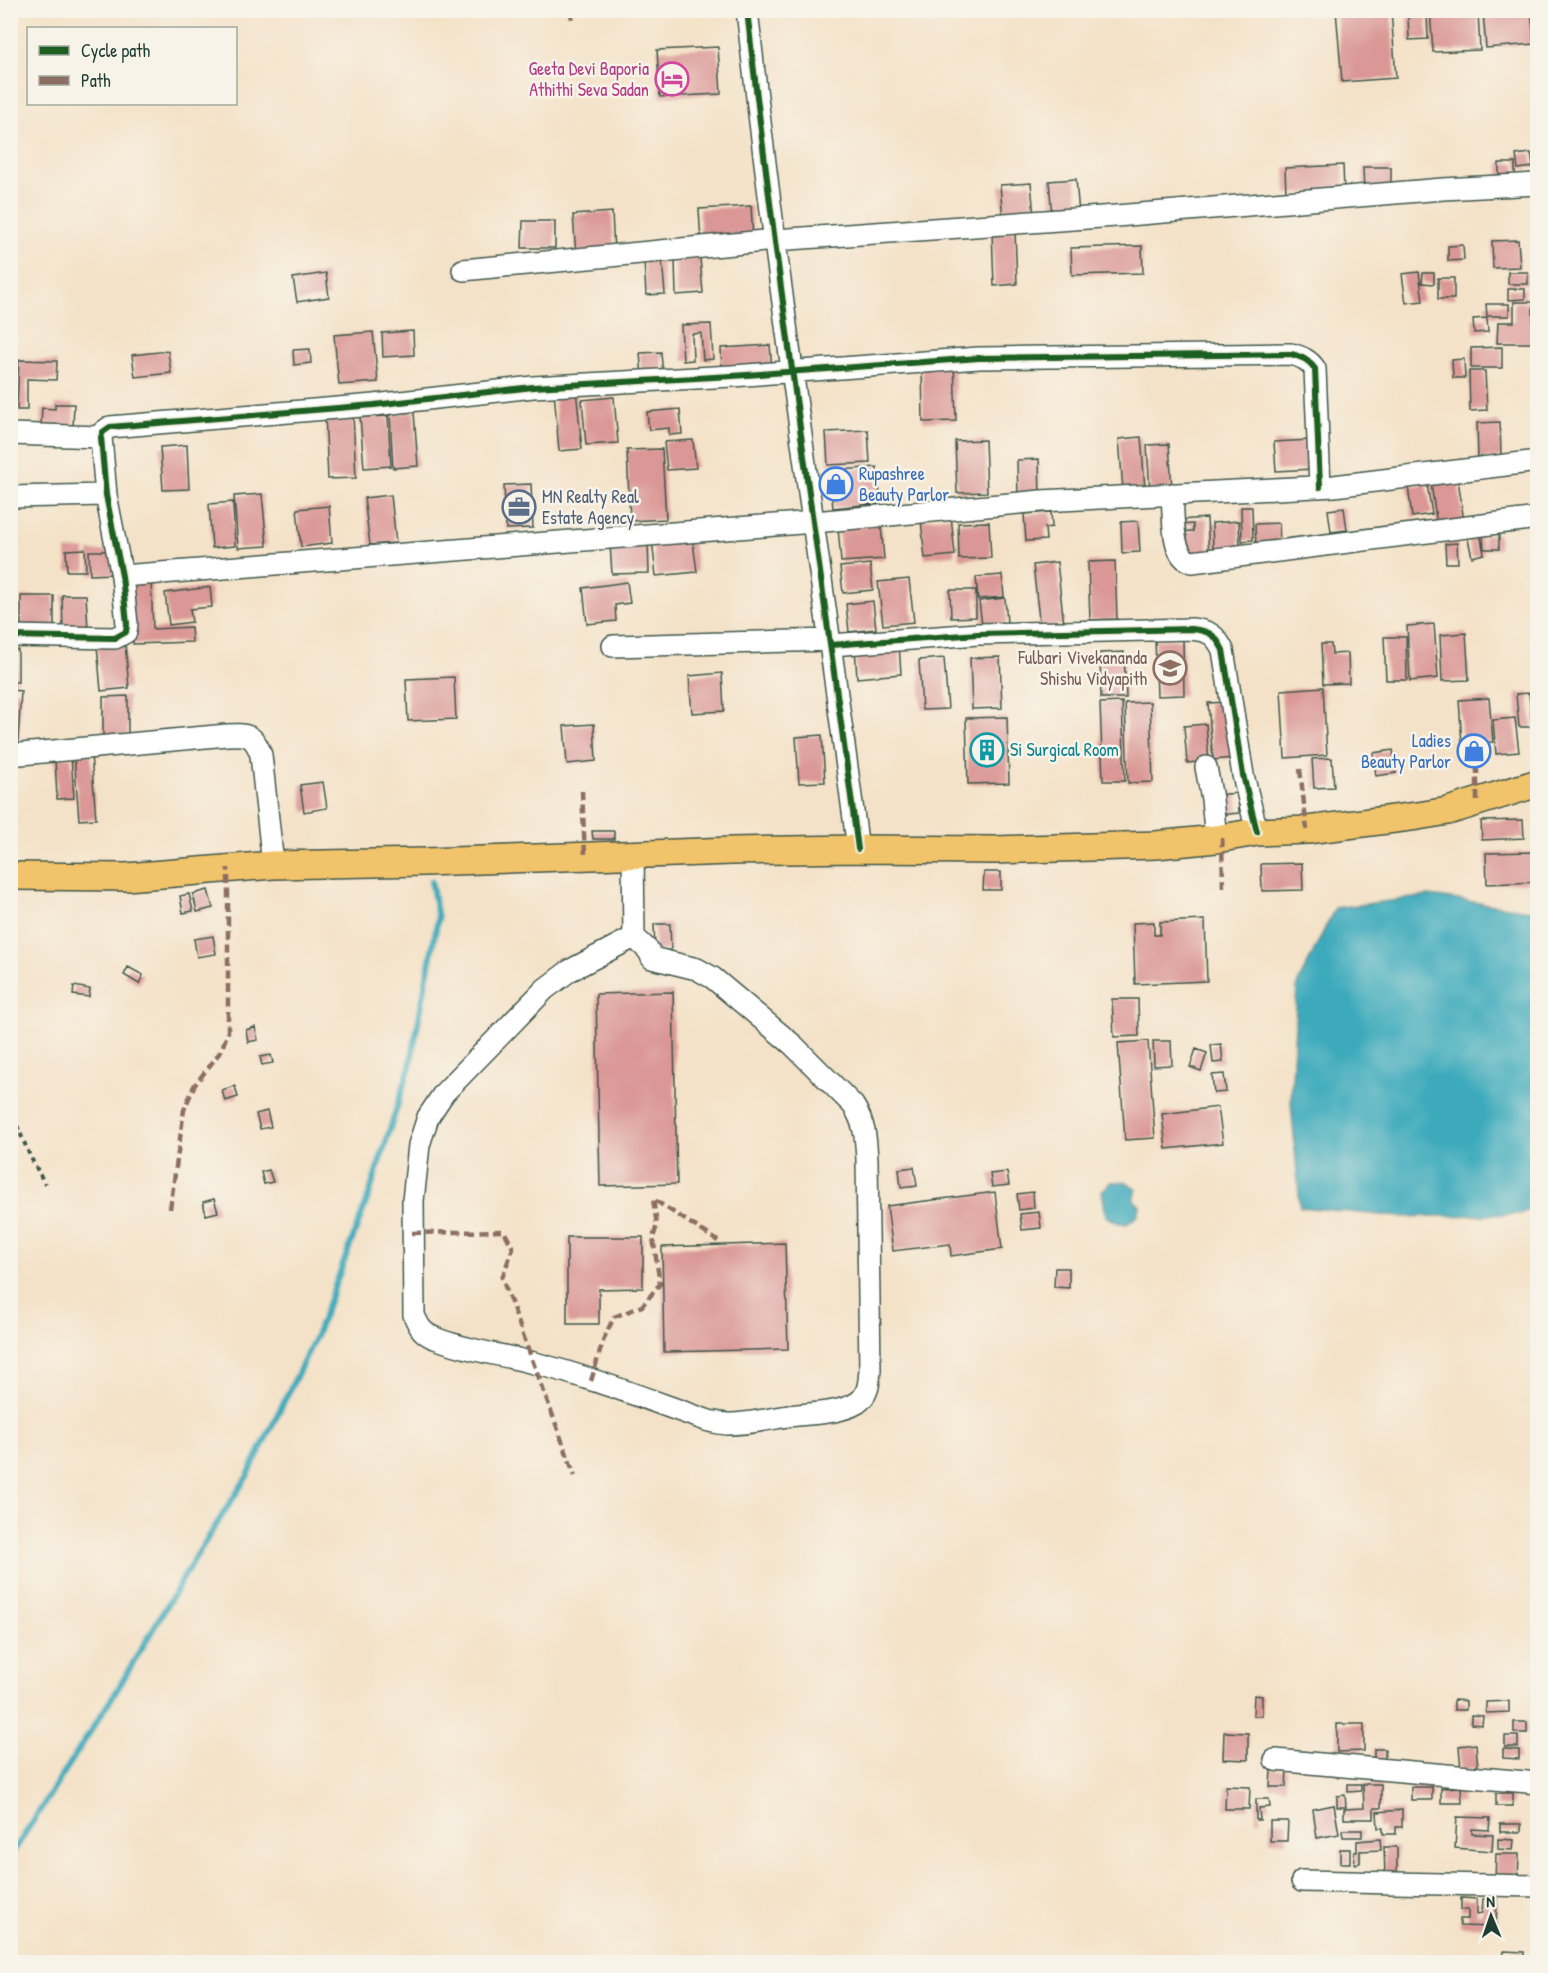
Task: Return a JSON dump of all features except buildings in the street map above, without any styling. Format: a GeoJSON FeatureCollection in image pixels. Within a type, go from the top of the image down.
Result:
{"type":"FeatureCollection","features":[{"type":"Feature","properties":{"kind":"main road"},"geometry":{"type":"LineString","coordinates":[[10,876],[126,877],[273,865],[633,854],[858,849],[995,850],[1156,845],[1257,832],[1318,828],[1418,816],[1448,811],[1538,783]]}},
{"type":"Feature","properties":{"kind":"street"},"geometry":{"type":"LineString","coordinates":[[747,10],[792,371],[858,849]]}},
{"type":"Feature","properties":{"kind":"street"},"geometry":{"type":"LineString","coordinates":[[463,270],[775,240],[1104,217],[1443,189],[1538,184]]}},
{"type":"Feature","properties":{"kind":"street"},"geometry":{"type":"LineString","coordinates":[[10,636],[115,638],[126,632],[122,576],[106,495],[101,437],[103,432],[110,427],[374,405],[533,387],[732,376],[979,358],[1292,354],[1302,357],[1315,369],[1320,487]]}},
{"type":"Feature","properties":{"kind":"street"},"geometry":{"type":"LineString","coordinates":[[10,434],[101,437]]}},
{"type":"Feature","properties":{"kind":"street"},"geometry":{"type":"LineString","coordinates":[[122,576],[814,522],[1041,501],[1320,487],[1538,461]]}},
{"type":"Feature","properties":{"kind":"street"},"geometry":{"type":"LineString","coordinates":[[1172,494],[1179,553],[1185,560],[1192,562],[1538,518]]}},
{"type":"Feature","properties":{"kind":"street"},"geometry":{"type":"LineString","coordinates":[[10,497],[106,495]]}},
{"type":"Feature","properties":{"kind":"street"},"geometry":{"type":"LineString","coordinates":[[613,646],[831,642],[978,634],[1192,629],[1209,632],[1218,639],[1223,650],[1243,775],[1257,832]]}},
{"type":"Feature","properties":{"kind":"street"},"geometry":{"type":"LineString","coordinates":[[10,755],[227,735],[251,737],[261,755],[273,865]]}},
{"type":"Feature","properties":{"kind":"street"},"geometry":{"type":"LineString","coordinates":[[1206,767],[1216,839]]}},
{"type":"Feature","properties":{"kind":"street"},"geometry":{"type":"LineString","coordinates":[[633,854],[634,937],[649,951],[652,958],[697,969],[713,978],[794,1045],[860,1115],[866,1136],[867,1160],[870,1369],[869,1384],[865,1395],[858,1402],[829,1411],[739,1423],[719,1423],[626,1390],[434,1338],[419,1328],[414,1316],[413,1201],[419,1144],[428,1117],[444,1093],[545,989],[569,971],[634,937]]}},
{"type":"Feature","properties":{"kind":"street"},"geometry":{"type":"LineString","coordinates":[[1275,1760],[1538,1783]]}},
{"type":"Feature","properties":{"kind":"street"},"geometry":{"type":"LineString","coordinates":[[1302,1881],[1538,1886]]}},
{"type":"Feature","properties":{"kind":"path"},"geometry":{"type":"LineString","coordinates":[[10,1109],[45,1184]]}},
{"type":"Feature","properties":{"kind":"water"},"geometry":{"type":"Polygon","coordinates":[[[1429,896],[1537,911],[1537,1206],[1520,1214],[1400,1217],[1300,1207],[1291,1101],[1297,985],[1335,908],[1429,896]]]}},
{"type":"Feature","properties":{"kind":"water"},"geometry":{"type":"Polygon","coordinates":[[[1111,1182],[1127,1182],[1137,1190],[1133,1199],[1140,1206],[1138,1215],[1127,1224],[1119,1223],[1106,1216],[1102,1191],[1111,1182]]]}},
{"type":"Feature","properties":{"kind":"waterway"},"geometry":{"type":"LineString","coordinates":[[10,1857],[117,1690],[195,1558],[248,1475],[316,1336],[369,1195],[410,1066],[438,918],[431,881]]}},
{"type":"Feature","properties":{"kind":"marked path"},"geometry":{"type":"LineString","coordinates":[[570,10],[573,23]]}},
{"type":"Feature","properties":{"kind":"marked path"},"geometry":{"type":"LineString","coordinates":[[1477,758],[1477,801]]}},
{"type":"Feature","properties":{"kind":"marked path"},"geometry":{"type":"LineString","coordinates":[[1300,769],[1307,830]]}},
{"type":"Feature","properties":{"kind":"marked path"},"geometry":{"type":"LineString","coordinates":[[582,791],[585,855]]}},
{"type":"Feature","properties":{"kind":"marked path"},"geometry":{"type":"LineString","coordinates":[[1222,838],[1223,891]]}},
{"type":"Feature","properties":{"kind":"marked path"},"geometry":{"type":"LineString","coordinates":[[170,1209],[184,1110],[194,1086],[221,1051],[228,1032],[228,868]]}},
{"type":"Feature","properties":{"kind":"marked path"},"geometry":{"type":"LineString","coordinates":[[591,1381],[604,1338],[614,1317],[642,1306],[660,1284],[653,1238],[657,1225],[653,1199],[718,1241]]}},
{"type":"Feature","properties":{"kind":"marked path"},"geometry":{"type":"LineString","coordinates":[[412,1233],[504,1231],[513,1248],[502,1278],[575,1476]]}},
{"type":"Feature","properties":{"kind":"cycle path"},"geometry":{"type":"LineString","coordinates":[[747,10],[786,325],[858,849]]}},
{"type":"Feature","properties":{"kind":"cycle path"},"geometry":{"type":"LineString","coordinates":[[10,636],[115,638],[126,632],[122,576],[106,495],[101,437],[103,432],[110,427],[374,405],[533,387],[732,376],[979,358],[1291,354],[1305,359],[1315,369],[1320,487]]}},
{"type":"Feature","properties":{"kind":"cycle path"},"geometry":{"type":"LineString","coordinates":[[831,645],[978,634],[1192,629],[1207,632],[1217,640],[1223,650],[1243,775],[1257,832]]}},
{"type":"Feature","properties":{"kind":"place","name":"Geeta Devi Baporia Athithi Seva Sadan"},"geometry":{"type":"Point","coordinates":[672,79]}},
{"type":"Feature","properties":{"kind":"place","name":"Rupashree Beauty Parlor"},"geometry":{"type":"Point","coordinates":[836,484]}},
{"type":"Feature","properties":{"kind":"place","name":"MN Realty Real Estate Agency"},"geometry":{"type":"Point","coordinates":[519,507]}},
{"type":"Feature","properties":{"kind":"place","name":"Fulbari Vivekananda Shishu Vidyapith"},"geometry":{"type":"Point","coordinates":[1170,668]}},
{"type":"Feature","properties":{"kind":"place","name":"Si Surgical Room"},"geometry":{"type":"Point","coordinates":[987,750]}},
{"type":"Feature","properties":{"kind":"place","name":"Ladies Beauty Parlor"},"geometry":{"type":"Point","coordinates":[1474,751]}}]}
